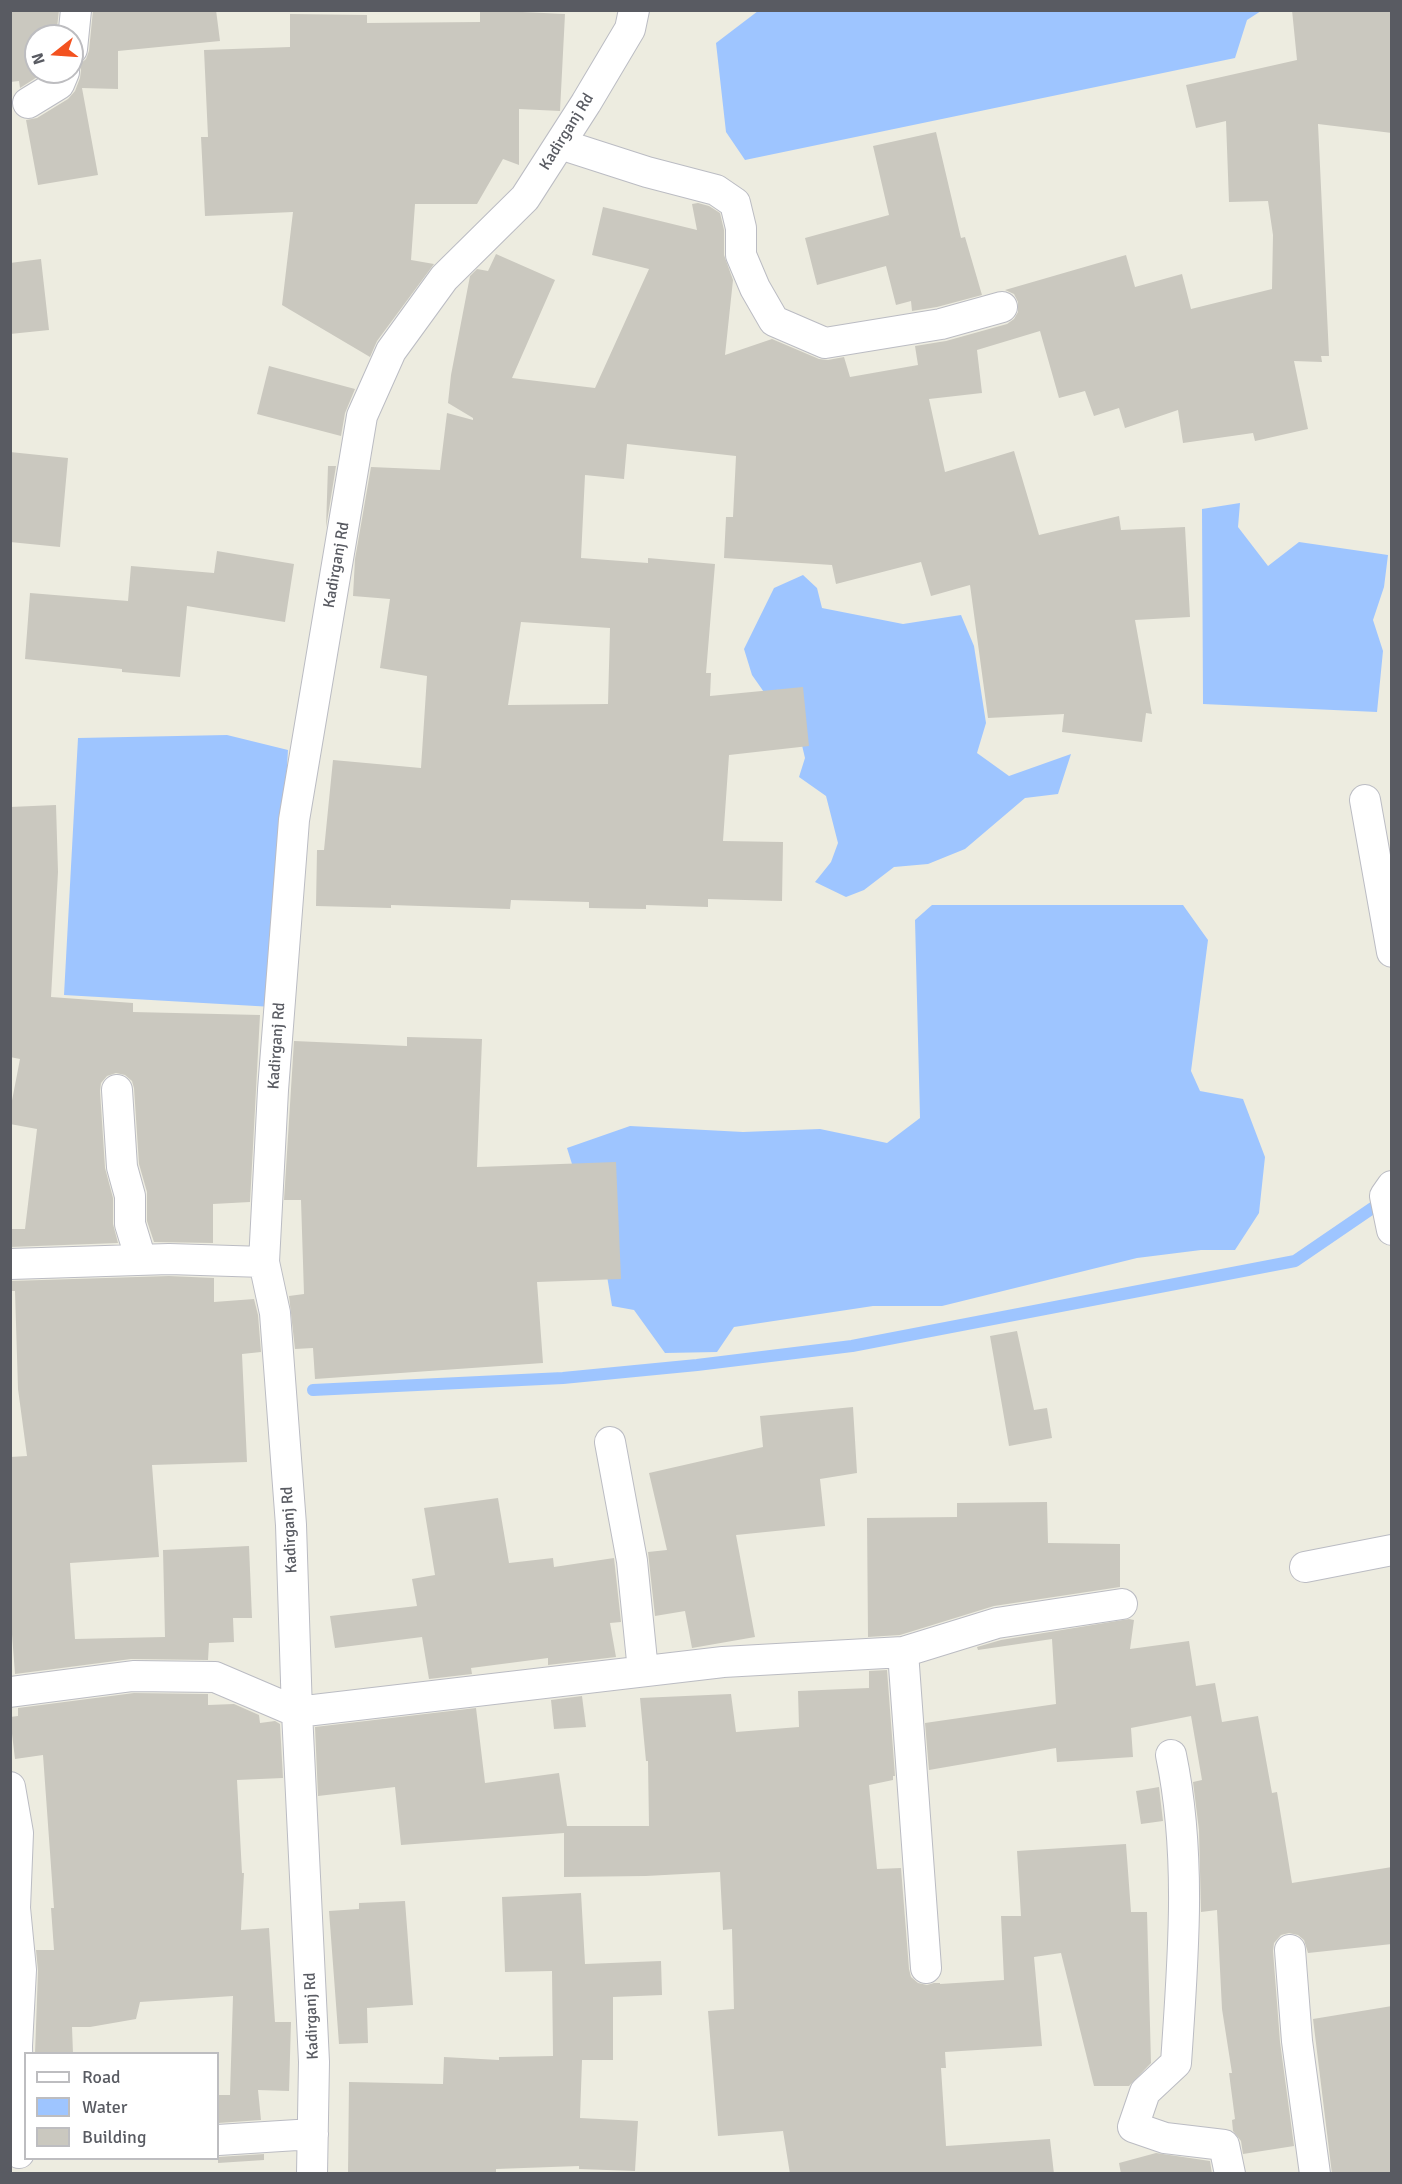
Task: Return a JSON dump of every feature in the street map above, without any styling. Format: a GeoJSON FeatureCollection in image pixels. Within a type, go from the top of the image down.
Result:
{"type":"FeatureCollection","features":[{"type":"Feature","properties":{"kind":"street","name":"Kadirganj Rd"},"geometry":{"type":"LineString","coordinates":[[312,2174],[313,2039],[297,1712],[291,1525],[275,1313],[264,1262],[273,1090],[294,820],[362,416],[391,351],[437,287],[525,198],[630,29],[634,10]]}},
{"type":"Feature","properties":{"kind":"street"},"geometry":{"type":"LineString","coordinates":[[28,103],[59,84]]}},
{"type":"Feature","properties":{"kind":"street"},"geometry":{"type":"LineString","coordinates":[[560,144],[647,172],[717,190],[735,203],[741,228],[741,255],[755,288],[774,321],[825,343],[941,324],[1002,307]]}},
{"type":"Feature","properties":{"kind":"street"},"geometry":{"type":"LineString","coordinates":[[1365,800],[1392,952]]}},
{"type":"Feature","properties":{"kind":"street"},"geometry":{"type":"LineString","coordinates":[[117,1090],[122,1167],[130,1196],[130,1224],[141,1260]]}},
{"type":"Feature","properties":{"kind":"street"},"geometry":{"type":"LineString","coordinates":[[1392,1186],[1385,1196],[1392,1230]]}},
{"type":"Feature","properties":{"kind":"street"},"geometry":{"type":"LineString","coordinates":[[10,1264],[141,1260],[264,1262]]}},
{"type":"Feature","properties":{"kind":"street"},"geometry":{"type":"LineString","coordinates":[[610,1442],[632,1561],[643,1671]]}},
{"type":"Feature","properties":{"kind":"street"},"geometry":{"type":"LineString","coordinates":[[1305,1567],[1392,1550]]}},
{"type":"Feature","properties":{"kind":"street"},"geometry":{"type":"LineString","coordinates":[[10,1692],[133,1676],[215,1677],[297,1712],[723,1662],[903,1652],[997,1623],[1122,1604]]}},
{"type":"Feature","properties":{"kind":"street"},"geometry":{"type":"LineString","coordinates":[[903,1652],[926,1968]]}},
{"type":"Feature","properties":{"kind":"street"},"geometry":{"type":"LineString","coordinates":[[1171,1755],[1179,1796],[1184,1892],[1176,2062],[1145,2092],[1133,2127],[1164,2138],[1224,2145],[1230,2174]]}},
{"type":"Feature","properties":{"kind":"street"},"geometry":{"type":"LineString","coordinates":[[10,1787],[18,1833],[15,1908],[21,1970],[17,2046],[18,2153]]}},
{"type":"Feature","properties":{"kind":"street"},"geometry":{"type":"LineString","coordinates":[[1290,1950],[1297,2041],[1315,2174]]}},
{"type":"Feature","properties":{"kind":"street"},"geometry":{"type":"LineString","coordinates":[[219,2140],[313,2134]]}},
{"type":"Feature","properties":{"kind":"water"},"geometry":{"type":"Polygon","coordinates":[[[758,11],[1261,11],[1247,20],[1235,58],[745,160],[726,132],[716,43],[758,11]]]}},
{"type":"Feature","properties":{"kind":"water"},"geometry":{"type":"Polygon","coordinates":[[[1240,503],[1238,527],[1268,566],[1299,542],[1388,555],[1384,587],[1373,620],[1383,651],[1377,712],[1203,704],[1202,509],[1240,503]]]}},
{"type":"Feature","properties":{"kind":"water"},"geometry":{"type":"Polygon","coordinates":[[[803,575],[817,588],[822,608],[903,624],[961,615],[974,646],[986,723],[977,753],[1009,776],[1071,754],[1058,794],[1025,798],[965,849],[928,864],[894,867],[864,890],[846,897],[815,882],[831,862],[838,843],[826,796],[799,777],[805,758],[796,720],[773,705],[752,675],[744,649],[774,588],[803,575]]]}},
{"type":"Feature","properties":{"kind":"water"},"geometry":{"type":"Polygon","coordinates":[[[227,735],[288,750],[273,1007],[64,995],[78,738],[227,735]]]}},
{"type":"Feature","properties":{"kind":"water"},"geometry":{"type":"Polygon","coordinates":[[[932,905],[1183,905],[1208,940],[1191,1071],[1200,1091],[1243,1099],[1265,1157],[1259,1213],[1235,1250],[1201,1250],[1137,1258],[942,1306],[873,1306],[734,1327],[717,1352],[665,1353],[634,1310],[612,1306],[607,1276],[567,1148],[630,1126],[743,1132],[820,1129],[887,1143],[920,1118],[915,920],[932,905]]]}},
{"type":"Feature","properties":{"kind":"building"},"geometry":{"type":"Polygon","coordinates":[[[10,10],[59,10],[57,24],[24,24],[24,84],[26,84],[20,88],[19,81],[10,82],[10,10]]]}},
{"type":"Feature","properties":{"kind":"building"},"geometry":{"type":"Polygon","coordinates":[[[93,10],[216,10],[220,41],[118,51],[118,89],[82,88],[98,175],[38,185],[26,120],[37,118],[68,99],[78,84],[84,84],[84,61],[89,51],[93,10]]]}},
{"type":"Feature","properties":{"kind":"building"},"geometry":{"type":"Polygon","coordinates":[[[480,10],[565,14],[560,111],[519,109],[519,165],[503,159],[477,204],[415,204],[411,260],[434,264],[377,341],[370,357],[282,305],[293,212],[205,216],[201,137],[208,137],[204,50],[290,47],[290,14],[367,15],[367,23],[480,22],[480,10]]]}},
{"type":"Feature","properties":{"kind":"building"},"geometry":{"type":"Polygon","coordinates":[[[1292,10],[1392,10],[1392,133],[1318,124],[1329,356],[1321,356],[1322,362],[1294,361],[1308,429],[1255,441],[1253,433],[1183,443],[1178,410],[1125,428],[1119,408],[1094,416],[1085,391],[1059,398],[1040,331],[977,350],[982,393],[929,399],[945,472],[1014,451],[1039,535],[1119,516],[1121,530],[1185,527],[1190,617],[1135,620],[1152,714],[1146,713],[1142,742],[1062,732],[1064,714],[988,718],[970,585],[931,596],[921,562],[836,584],[832,565],[724,558],[726,517],[733,517],[736,456],[627,444],[624,479],[585,475],[581,558],[648,563],[648,558],[715,564],[706,673],[711,673],[710,696],[803,687],[809,746],[729,755],[723,841],[783,842],[782,901],[708,899],[708,907],[646,905],[646,909],[589,908],[589,902],[511,900],[510,909],[391,905],[391,908],[316,906],[317,850],[324,850],[333,760],[421,768],[427,676],[380,668],[390,599],[353,596],[355,559],[371,467],[440,470],[447,413],[473,420],[448,403],[451,375],[470,276],[477,269],[488,271],[496,254],[555,280],[512,378],[595,388],[649,269],[592,255],[603,207],[697,230],[692,204],[709,206],[720,213],[724,230],[724,255],[733,280],[725,355],[772,339],[819,359],[844,357],[850,377],[918,365],[915,346],[946,341],[1007,324],[1018,312],[1018,302],[1014,294],[1005,290],[1126,255],[1135,287],[1182,274],[1191,309],[1272,289],[1273,235],[1268,201],[1229,202],[1226,121],[1196,128],[1186,85],[1297,60],[1292,10]],[[521,622],[508,705],[608,704],[610,628],[521,622]]]}},
{"type":"Feature","properties":{"kind":"building"},"geometry":{"type":"Polygon","coordinates":[[[936,132],[961,238],[965,237],[982,295],[912,311],[911,301],[896,305],[886,266],[817,285],[805,238],[889,215],[873,146],[936,132]]]}},
{"type":"Feature","properties":{"kind":"building"},"geometry":{"type":"Polygon","coordinates":[[[41,259],[49,330],[10,334],[10,263],[41,259]]]}},
{"type":"Feature","properties":{"kind":"building"},"geometry":{"type":"Polygon","coordinates":[[[269,366],[355,389],[345,413],[341,436],[257,414],[269,366]]]}},
{"type":"Feature","properties":{"kind":"building"},"geometry":{"type":"Polygon","coordinates":[[[10,452],[68,458],[60,547],[10,542],[10,452]]]}},
{"type":"Feature","properties":{"kind":"building"},"geometry":{"type":"Polygon","coordinates":[[[328,466],[336,466],[326,528],[328,466]]]}},
{"type":"Feature","properties":{"kind":"building"},"geometry":{"type":"Polygon","coordinates":[[[217,551],[294,564],[285,622],[187,606],[180,677],[25,659],[30,593],[128,601],[131,566],[214,573],[217,551]]]}},
{"type":"Feature","properties":{"kind":"building"},"geometry":{"type":"Polygon","coordinates":[[[56,805],[58,872],[51,997],[133,1003],[133,1012],[260,1015],[250,1202],[213,1204],[213,1243],[154,1242],[147,1221],[147,1192],[139,1164],[134,1088],[132,1081],[125,1075],[116,1073],[107,1076],[101,1083],[100,1091],[105,1168],[113,1198],[113,1224],[118,1243],[10,1247],[10,1229],[25,1229],[37,1129],[10,1124],[10,1111],[20,1059],[10,1057],[10,807],[56,805]]]}},
{"type":"Feature","properties":{"kind":"building"},"geometry":{"type":"Polygon","coordinates":[[[407,1037],[482,1039],[477,1167],[616,1162],[621,1279],[537,1282],[543,1363],[315,1379],[313,1348],[295,1349],[289,1296],[304,1294],[301,1200],[284,1200],[294,1041],[407,1046],[407,1037]]]}},
{"type":"Feature","properties":{"kind":"building"},"geometry":{"type":"Polygon","coordinates":[[[169,1276],[214,1278],[214,1302],[254,1299],[258,1315],[261,1352],[242,1354],[247,1462],[152,1465],[159,1557],[70,1563],[75,1639],[165,1637],[163,1550],[249,1546],[252,1618],[233,1618],[234,1642],[209,1643],[208,1660],[131,1659],[15,1674],[10,1608],[10,1457],[27,1456],[18,1389],[15,1291],[10,1291],[10,1281],[169,1276]]]}},
{"type":"Feature","properties":{"kind":"building"},"geometry":{"type":"Polygon","coordinates":[[[1017,1331],[1034,1410],[1047,1408],[1052,1438],[1009,1446],[990,1336],[1017,1331]]]}},
{"type":"Feature","properties":{"kind":"building"},"geometry":{"type":"Polygon","coordinates":[[[853,1407],[857,1473],[820,1479],[825,1526],[736,1535],[755,1637],[692,1648],[685,1611],[655,1616],[648,1552],[667,1550],[649,1473],[763,1447],[760,1416],[853,1407]]]}},
{"type":"Feature","properties":{"kind":"building"},"geometry":{"type":"Polygon","coordinates":[[[498,1498],[509,1563],[553,1558],[554,1567],[614,1558],[621,1622],[610,1623],[616,1657],[548,1665],[548,1658],[471,1668],[472,1674],[429,1679],[422,1637],[335,1648],[330,1616],[417,1606],[412,1579],[435,1575],[424,1508],[498,1498]]]}},
{"type":"Feature","properties":{"kind":"building"},"geometry":{"type":"Polygon","coordinates":[[[1047,1502],[1048,1543],[1120,1544],[1120,1587],[994,1606],[900,1635],[868,1637],[867,1518],[957,1517],[957,1503],[1047,1502]]]}},
{"type":"Feature","properties":{"kind":"building"},"geometry":{"type":"Polygon","coordinates":[[[1134,1620],[1130,1649],[1189,1641],[1196,1686],[1215,1683],[1222,1722],[1258,1716],[1272,1793],[1277,1792],[1292,1883],[1392,1867],[1392,1944],[1308,1953],[1304,1940],[1298,1935],[1289,1933],[1281,1935],[1274,1943],[1280,2042],[1294,2146],[1243,2154],[1241,2141],[1233,2131],[1232,2120],[1235,2119],[1229,2073],[1232,2073],[1222,2009],[1217,1910],[1201,1912],[1199,1830],[1193,1782],[1202,1780],[1191,1716],[1131,1728],[1133,1757],[1057,1762],[1056,1748],[929,1770],[925,1723],[1056,1704],[1052,1639],[978,1650],[977,1647],[1001,1640],[1134,1620]]]}},
{"type":"Feature","properties":{"kind":"building"},"geometry":{"type":"Polygon","coordinates":[[[887,1670],[895,1776],[893,1780],[869,1785],[877,1869],[901,1868],[909,1969],[911,1977],[918,1983],[927,1985],[1004,1980],[1001,1916],[1021,1916],[1017,1851],[1126,1844],[1131,1912],[1147,1912],[1151,2063],[1129,2086],[1094,2086],[1061,1953],[1034,1957],[1042,2046],[945,2052],[946,2068],[941,2068],[946,2146],[1050,2139],[1054,2174],[790,2174],[783,2131],[718,2136],[708,2011],[734,2009],[732,1929],[723,1930],[720,1872],[564,1877],[564,1833],[401,1845],[395,1787],[318,1796],[315,1727],[476,1708],[485,1783],[559,1773],[567,1826],[649,1826],[648,1761],[646,1761],[640,1698],[731,1694],[736,1732],[799,1727],[798,1691],[869,1688],[869,1671],[887,1670]]]}},
{"type":"Feature","properties":{"kind":"building"},"geometry":{"type":"Polygon","coordinates":[[[134,1693],[208,1694],[208,1705],[234,1704],[259,1715],[260,1723],[275,1721],[280,1724],[283,1778],[237,1780],[242,1873],[244,1873],[241,1930],[269,1928],[275,2022],[291,2022],[289,2091],[258,2090],[261,2120],[219,2123],[219,2095],[230,2095],[233,1996],[140,2002],[136,2019],[90,2027],[72,2027],[73,2052],[35,2052],[38,1971],[36,1950],[54,1950],[51,1908],[54,1908],[43,1755],[15,1759],[10,1717],[18,1716],[18,1708],[134,1693]]]}},
{"type":"Feature","properties":{"kind":"building"},"geometry":{"type":"Polygon","coordinates":[[[582,1696],[586,1727],[554,1729],[551,1700],[582,1696]]]}},
{"type":"Feature","properties":{"kind":"building"},"geometry":{"type":"Polygon","coordinates":[[[1159,1787],[1163,1821],[1141,1824],[1136,1791],[1159,1787]]]}},
{"type":"Feature","properties":{"kind":"building"},"geometry":{"type":"Polygon","coordinates":[[[581,1893],[585,1964],[661,1961],[662,1995],[613,1997],[613,2060],[582,2060],[580,2118],[638,2121],[635,2171],[579,2169],[579,2166],[496,2169],[496,2174],[348,2174],[349,2082],[443,2084],[444,2057],[499,2060],[499,2057],[553,2056],[552,1971],[505,1972],[502,1897],[581,1893]]]}},
{"type":"Feature","properties":{"kind":"building"},"geometry":{"type":"Polygon","coordinates":[[[405,1901],[413,2005],[367,2008],[368,2043],[339,2044],[329,1911],[359,1909],[359,1903],[405,1901]]]}},
{"type":"Feature","properties":{"kind":"building"},"geometry":{"type":"Polygon","coordinates":[[[1392,2006],[1392,2174],[1332,2174],[1313,2019],[1392,2006]]]}},
{"type":"Feature","properties":{"kind":"building"},"geometry":{"type":"Polygon","coordinates":[[[1156,2153],[1210,2161],[1212,2174],[1121,2174],[1119,2163],[1156,2153]]]}},
{"type":"Feature","properties":{"kind":"building"},"geometry":{"type":"Polygon","coordinates":[[[264,2154],[264,2160],[218,2163],[219,2157],[264,2154]]]}},
{"type":"Feature","properties":{"kind":"waterway"},"geometry":{"type":"LineString","coordinates":[[313,1390],[563,1378],[697,1365],[852,1346],[1295,1261],[1374,1207]]}}]}
